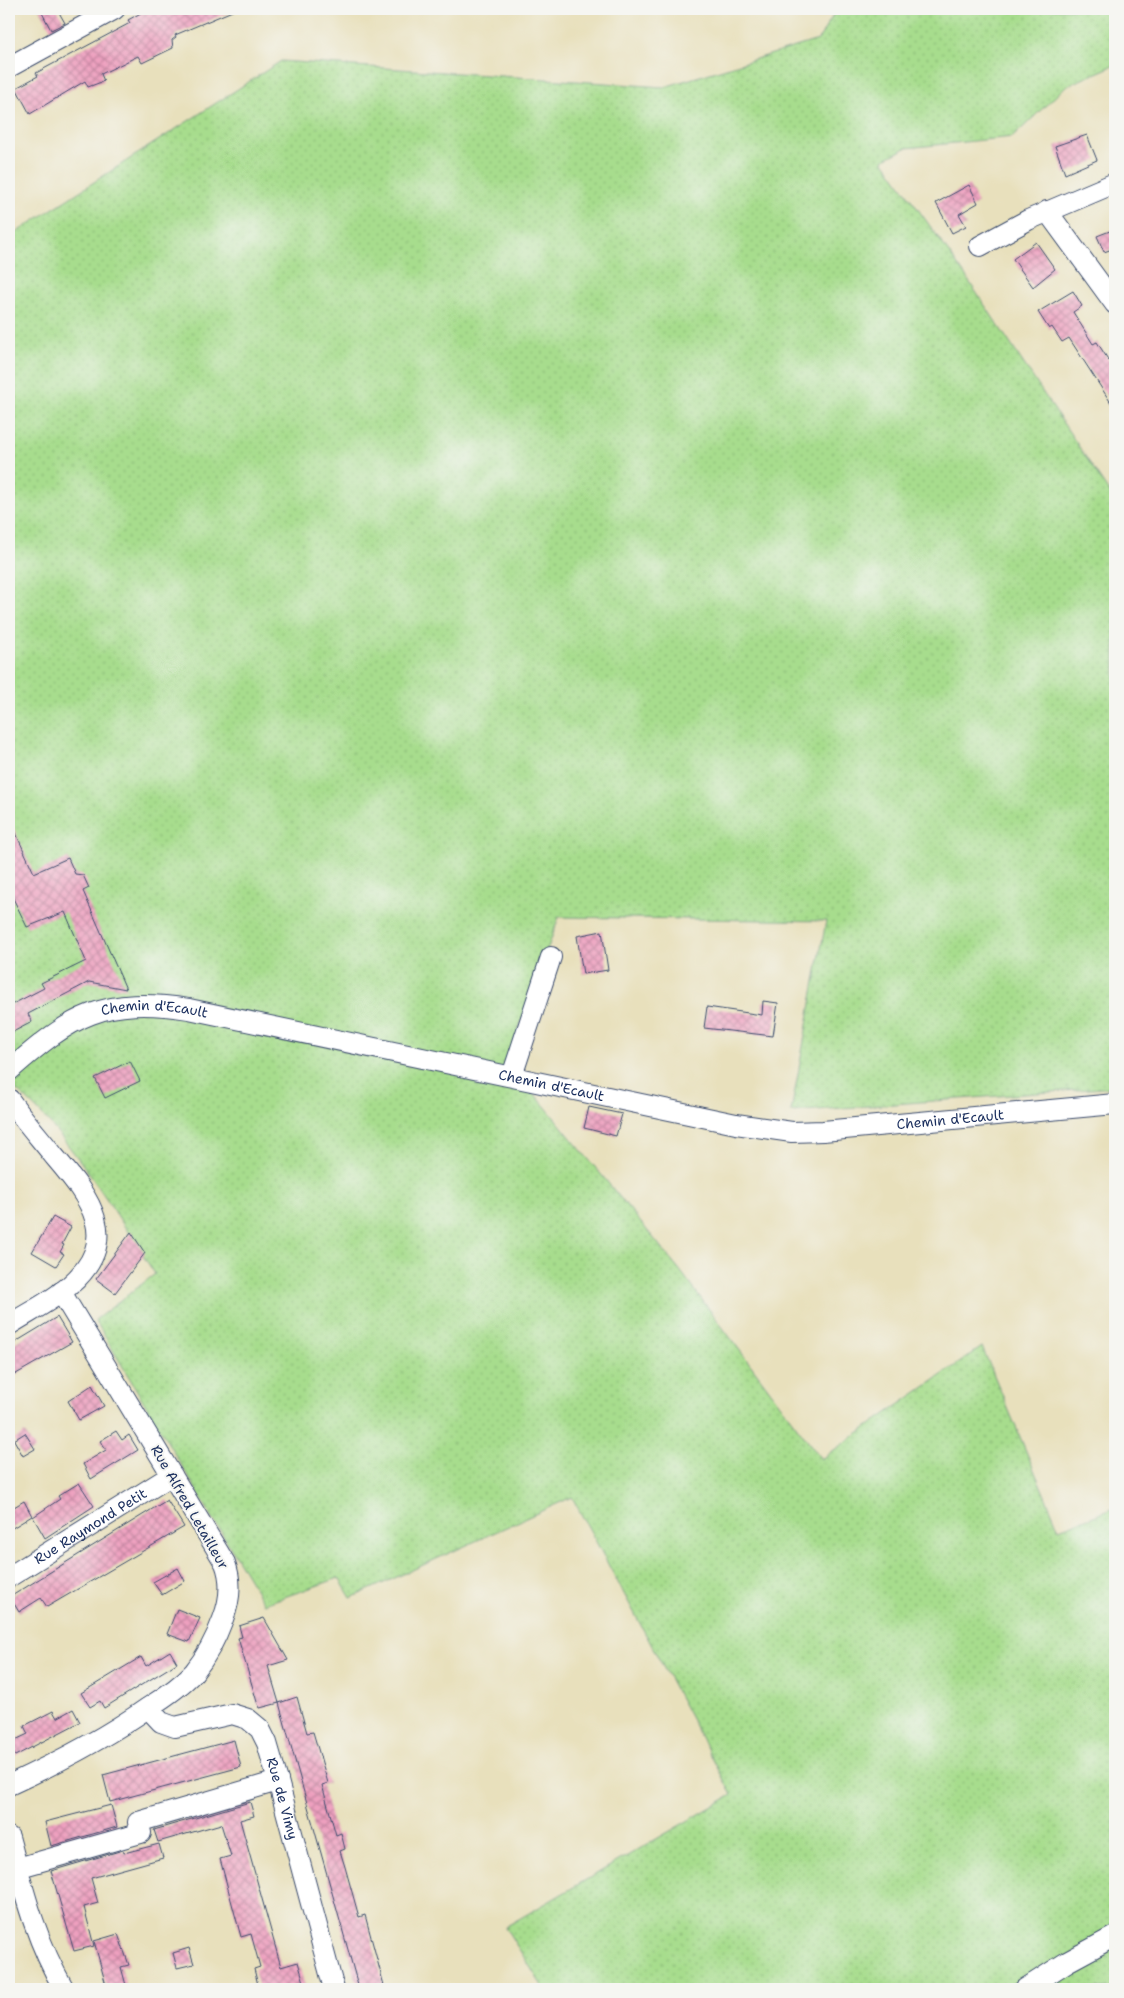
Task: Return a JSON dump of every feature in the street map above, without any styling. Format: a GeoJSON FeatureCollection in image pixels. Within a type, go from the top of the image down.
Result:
{"type":"FeatureCollection","features":[{"type":"Feature","properties":{"kind":"street"},"geometry":{"type":"LineString","coordinates":[[9,66],[114,9]]}},
{"type":"Feature","properties":{"kind":"street"},"geometry":{"type":"LineString","coordinates":[[980,246],[1047,211],[1115,183]]}},
{"type":"Feature","properties":{"kind":"street"},"geometry":{"type":"LineString","coordinates":[[1047,211],[1115,304]]}},
{"type":"Feature","properties":{"kind":"street"},"geometry":{"type":"LineString","coordinates":[[512,1076],[551,956]]}},
{"type":"Feature","properties":{"kind":"street","name":"Chemin d'Ecault"},"geometry":{"type":"LineString","coordinates":[[9,1071],[45,1041],[78,1020],[108,1007],[138,1004],[189,1009],[752,1128],[792,1132],[823,1132],[1115,1104]]}},
{"type":"Feature","properties":{"kind":"street"},"geometry":{"type":"LineString","coordinates":[[9,1100],[78,1184],[89,1201],[96,1220],[98,1238],[93,1256],[84,1271],[61,1292],[9,1325]]}},
{"type":"Feature","properties":{"kind":"street","name":"Rue Alfred Letailleur"},"geometry":{"type":"LineString","coordinates":[[9,1785],[81,1749],[148,1708],[184,1681],[199,1664],[217,1635],[228,1596],[229,1577],[224,1563],[61,1292]]}},
{"type":"Feature","properties":{"kind":"street","name":"Rue Raymond Petit"},"geometry":{"type":"LineString","coordinates":[[9,1577],[172,1475]]}},
{"type":"Feature","properties":{"kind":"street","name":"Rue de Vimy"},"geometry":{"type":"LineString","coordinates":[[148,1708],[161,1722],[175,1726],[232,1714],[248,1719],[260,1729],[278,1781],[334,1989]]}},
{"type":"Feature","properties":{"kind":"street"},"geometry":{"type":"LineString","coordinates":[[17,1868],[141,1833],[138,1822],[278,1781]]}},
{"type":"Feature","properties":{"kind":"street"},"geometry":{"type":"LineString","coordinates":[[9,1837],[38,1939],[64,1989]]}},
{"type":"Feature","properties":{"kind":"street"},"geometry":{"type":"LineString","coordinates":[[1025,1989],[1074,1958],[1115,1936]]}},
{"type":"Feature","properties":{"kind":"green space"},"geometry":{"type":"Polygon","coordinates":[[[837,9],[1115,9],[1115,65],[1066,86],[1013,137],[906,148],[883,160],[962,271],[1115,501],[1115,1087],[791,1112],[826,921],[559,917],[509,1056],[508,1082],[534,1093],[679,1269],[821,1459],[982,1347],[1059,1529],[1115,1508],[1115,1989],[544,1989],[505,1927],[732,1795],[572,1497],[351,1598],[339,1578],[264,1604],[95,1320],[155,1274],[106,1198],[70,1148],[51,1124],[9,1084],[9,237],[281,61],[664,87],[818,40],[837,9]]]}},
{"type":"Feature","properties":{"kind":"building"},"geometry":{"type":"Polygon","coordinates":[[[40,9],[57,9],[65,23],[51,30],[40,9]]]}},
{"type":"Feature","properties":{"kind":"building"},"geometry":{"type":"Polygon","coordinates":[[[148,9],[237,9],[175,35],[176,37],[172,40],[173,48],[142,63],[138,56],[101,74],[104,81],[88,87],[85,81],[30,114],[16,88],[38,76],[36,73],[130,23],[128,20],[148,9]]]}},
{"type":"Feature","properties":{"kind":"building"},"geometry":{"type":"Polygon","coordinates":[[[1087,135],[1097,160],[1065,174],[1055,146],[1087,135]]]}},
{"type":"Feature","properties":{"kind":"building"},"geometry":{"type":"Polygon","coordinates":[[[969,185],[978,203],[959,214],[966,226],[952,233],[936,203],[969,185]]]}},
{"type":"Feature","properties":{"kind":"building"},"geometry":{"type":"Polygon","coordinates":[[[1115,229],[1115,248],[1104,252],[1097,236],[1115,229]]]}},
{"type":"Feature","properties":{"kind":"building"},"geometry":{"type":"Polygon","coordinates":[[[1036,242],[1055,269],[1033,287],[1013,259],[1036,242]]]}},
{"type":"Feature","properties":{"kind":"building"},"geometry":{"type":"Polygon","coordinates":[[[1073,291],[1082,306],[1073,312],[1093,344],[1097,342],[1109,361],[1115,357],[1115,409],[1069,338],[1062,342],[1052,327],[1049,329],[1038,312],[1073,291]]]}},
{"type":"Feature","properties":{"kind":"building"},"geometry":{"type":"Polygon","coordinates":[[[9,818],[34,873],[68,858],[75,874],[83,875],[89,888],[83,891],[126,989],[89,982],[28,1014],[32,1022],[9,1034],[9,1006],[44,988],[41,983],[86,961],[65,912],[27,927],[10,892],[9,818]]]}},
{"type":"Feature","properties":{"kind":"building"},"geometry":{"type":"Polygon","coordinates":[[[602,931],[608,970],[583,974],[577,936],[602,931]]]}},
{"type":"Feature","properties":{"kind":"building"},"geometry":{"type":"Polygon","coordinates":[[[763,1001],[778,1003],[773,1036],[704,1028],[707,1007],[762,1015],[763,1001]]]}},
{"type":"Feature","properties":{"kind":"building"},"geometry":{"type":"Polygon","coordinates":[[[130,1061],[140,1081],[105,1098],[95,1078],[130,1061]]]}},
{"type":"Feature","properties":{"kind":"building"},"geometry":{"type":"Polygon","coordinates":[[[589,1107],[622,1114],[616,1136],[584,1128],[589,1107]]]}},
{"type":"Feature","properties":{"kind":"building"},"geometry":{"type":"Polygon","coordinates":[[[53,1217],[71,1227],[62,1244],[64,1245],[60,1252],[64,1254],[56,1266],[32,1252],[53,1217]]]}},
{"type":"Feature","properties":{"kind":"building"},"geometry":{"type":"Polygon","coordinates":[[[131,1232],[145,1253],[115,1293],[96,1279],[131,1232]]]}},
{"type":"Feature","properties":{"kind":"building"},"geometry":{"type":"Polygon","coordinates":[[[57,1317],[72,1342],[9,1378],[9,1346],[57,1317]]]}},
{"type":"Feature","properties":{"kind":"building"},"geometry":{"type":"Polygon","coordinates":[[[92,1385],[104,1406],[79,1420],[68,1401],[92,1385]]]}},
{"type":"Feature","properties":{"kind":"building"},"geometry":{"type":"Polygon","coordinates":[[[116,1431],[122,1440],[129,1435],[138,1450],[91,1479],[83,1464],[106,1450],[100,1441],[116,1431]]]}},
{"type":"Feature","properties":{"kind":"building"},"geometry":{"type":"Polygon","coordinates":[[[25,1433],[35,1449],[23,1456],[14,1440],[25,1433]]]}},
{"type":"Feature","properties":{"kind":"building"},"geometry":{"type":"Polygon","coordinates":[[[79,1483],[94,1506],[45,1538],[33,1517],[60,1499],[58,1496],[79,1483]]]}},
{"type":"Feature","properties":{"kind":"building"},"geometry":{"type":"Polygon","coordinates":[[[167,1500],[184,1527],[47,1607],[41,1598],[19,1612],[10,1597],[167,1500]]]}},
{"type":"Feature","properties":{"kind":"building"},"geometry":{"type":"Polygon","coordinates":[[[24,1501],[32,1516],[9,1530],[9,1510],[24,1501]]]}},
{"type":"Feature","properties":{"kind":"building"},"geometry":{"type":"Polygon","coordinates":[[[178,1568],[185,1581],[162,1595],[153,1582],[178,1568]]]}},
{"type":"Feature","properties":{"kind":"building"},"geometry":{"type":"Polygon","coordinates":[[[177,1609],[200,1618],[189,1642],[167,1634],[177,1609]]]}},
{"type":"Feature","properties":{"kind":"building"},"geometry":{"type":"Polygon","coordinates":[[[264,1618],[288,1660],[268,1666],[279,1703],[260,1708],[238,1638],[242,1637],[239,1626],[264,1618]]]}},
{"type":"Feature","properties":{"kind":"building"},"geometry":{"type":"Polygon","coordinates":[[[170,1651],[177,1663],[104,1708],[100,1701],[90,1707],[81,1693],[141,1657],[146,1666],[170,1651]]]}},
{"type":"Feature","properties":{"kind":"building"},"geometry":{"type":"Polygon","coordinates":[[[297,1697],[307,1733],[313,1732],[328,1783],[322,1785],[336,1835],[341,1833],[345,1849],[340,1851],[359,1917],[365,1915],[385,1989],[359,1989],[279,1703],[297,1697]]]}},
{"type":"Feature","properties":{"kind":"building"},"geometry":{"type":"Polygon","coordinates":[[[73,1709],[80,1722],[15,1756],[9,1743],[28,1734],[24,1726],[53,1711],[57,1718],[73,1709]]]}},
{"type":"Feature","properties":{"kind":"building"},"geometry":{"type":"Polygon","coordinates":[[[234,1740],[241,1767],[110,1802],[103,1775],[234,1740]]]}},
{"type":"Feature","properties":{"kind":"building"},"geometry":{"type":"Polygon","coordinates":[[[250,1802],[254,1816],[240,1820],[281,1967],[298,1962],[306,1989],[259,1989],[254,1969],[260,1967],[251,1934],[241,1937],[220,1859],[231,1856],[221,1824],[158,1842],[154,1830],[250,1802]]]}},
{"type":"Feature","properties":{"kind":"building"},"geometry":{"type":"Polygon","coordinates":[[[111,1805],[117,1827],[51,1846],[45,1822],[111,1805]]]}},
{"type":"Feature","properties":{"kind":"building"},"geometry":{"type":"Polygon","coordinates":[[[159,1844],[163,1858],[91,1878],[98,1903],[84,1907],[94,1946],[74,1951],[51,1871],[123,1850],[124,1853],[159,1844]]]}},
{"type":"Feature","properties":{"kind":"building"},"geometry":{"type":"Polygon","coordinates":[[[118,1934],[129,1965],[121,1967],[127,1989],[107,1989],[94,1941],[118,1934]]]}},
{"type":"Feature","properties":{"kind":"building"},"geometry":{"type":"Polygon","coordinates":[[[189,1948],[194,1964],[177,1968],[173,1953],[189,1948]]]}}]}
